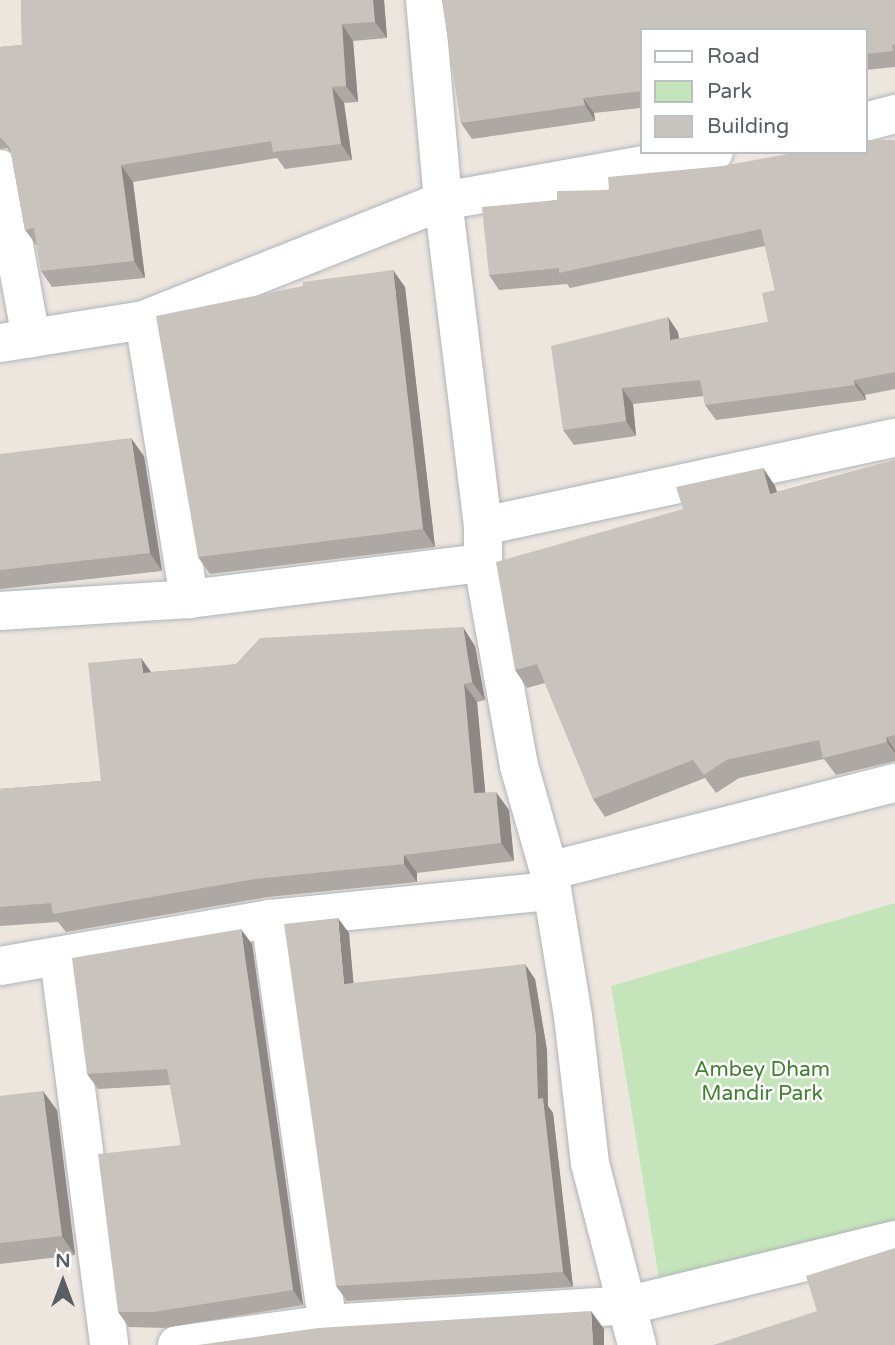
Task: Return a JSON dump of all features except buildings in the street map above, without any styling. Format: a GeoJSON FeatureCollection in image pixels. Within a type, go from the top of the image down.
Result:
{"type":"FeatureCollection","features":[{"type":"Feature","properties":{"kind":"street"},"geometry":{"type":"LineString","coordinates":[[425,0],[443,201],[483,544],[519,766],[550,881],[573,1016],[590,1163],[630,1305],[637,1345]]}},
{"type":"Feature","properties":{"kind":"street"},"geometry":{"type":"LineString","coordinates":[[867,121],[895,114]]}},
{"type":"Feature","properties":{"kind":"street"},"geometry":{"type":"LineString","coordinates":[[0,169],[15,341],[144,320],[443,201],[702,154]]}},
{"type":"Feature","properties":{"kind":"street"},"geometry":{"type":"LineString","coordinates":[[144,320],[189,599]]}},
{"type":"Feature","properties":{"kind":"street"},"geometry":{"type":"LineString","coordinates":[[0,611],[189,599],[483,544],[895,438]]}},
{"type":"Feature","properties":{"kind":"street"},"geometry":{"type":"LineString","coordinates":[[0,966],[59,958],[270,919],[550,881],[895,783]]}},
{"type":"Feature","properties":{"kind":"street"},"geometry":{"type":"LineString","coordinates":[[270,919],[328,1324]]}},
{"type":"Feature","properties":{"kind":"street"},"geometry":{"type":"LineString","coordinates":[[59,958],[109,1345]]}},
{"type":"Feature","properties":{"kind":"street"},"geometry":{"type":"LineString","coordinates":[[177,1345],[328,1324],[630,1305],[895,1240]]}},
{"type":"Feature","properties":{"kind":"green space","name":"Ambey Dham Mandir Park"},"geometry":{"type":"Polygon","coordinates":[[[895,903],[895,1225],[663,1302],[611,986],[895,903]]]}}]}
